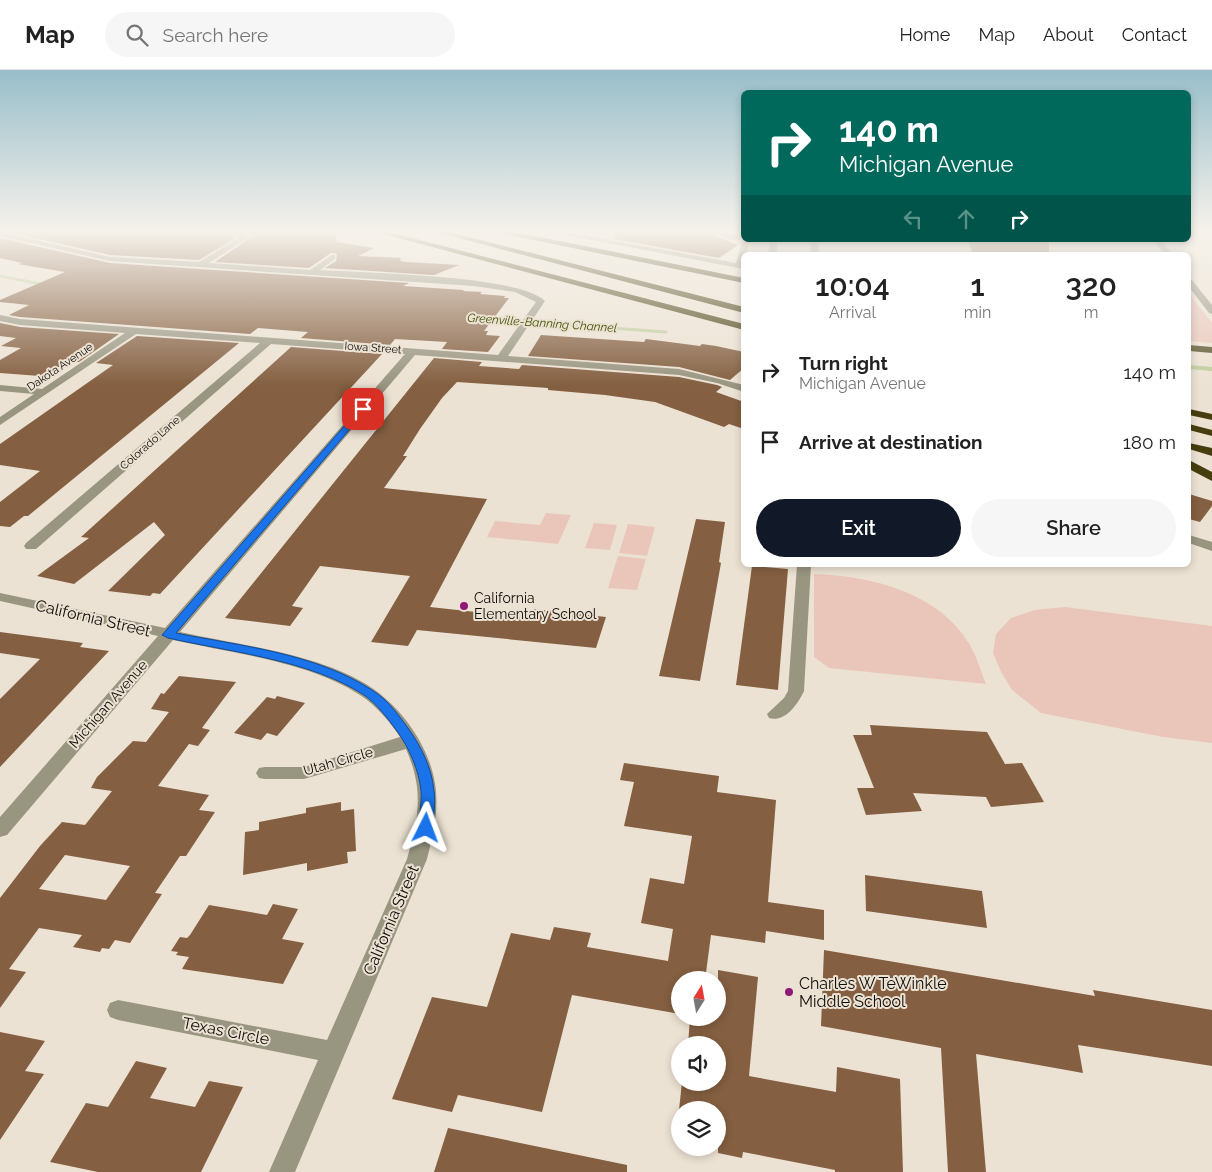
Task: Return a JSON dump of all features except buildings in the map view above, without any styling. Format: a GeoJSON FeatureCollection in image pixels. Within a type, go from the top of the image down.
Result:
{"type":"FeatureCollection","features":[{"type":"Feature","properties":{"kind":"highway"},"geometry":{"type":"LineString","coordinates":[[575,283],[741,327]]}},
{"type":"Feature","properties":{"kind":"highway"},"geometry":{"type":"LineString","coordinates":[[604,283],[741,319]]}},
{"type":"Feature","properties":{"kind":"highway"},"geometry":{"type":"LineString","coordinates":[[640,283],[741,309]]}},
{"type":"Feature","properties":{"kind":"highway"},"geometry":{"type":"LineString","coordinates":[[677,283],[741,299]]}},
{"type":"Feature","properties":{"kind":"highway"},"geometry":{"type":"LineString","coordinates":[[1191,413],[1212,418]]}},
{"type":"Feature","properties":{"kind":"highway"},"geometry":{"type":"LineString","coordinates":[[1191,428],[1212,433]]}},
{"type":"Feature","properties":{"kind":"highway"},"geometry":{"type":"LineString","coordinates":[[1191,441],[1212,446]]}},
{"type":"Feature","properties":{"kind":"highway"},"geometry":{"type":"LineString","coordinates":[[1191,447],[1212,452]]}},
{"type":"Feature","properties":{"kind":"highway"},"geometry":{"type":"LineString","coordinates":[[1191,465],[1212,477]]}},
{"type":"Feature","properties":{"kind":"main road"},"geometry":{"type":"LineString","coordinates":[[1191,348],[1212,350]]}},
{"type":"Feature","properties":{"kind":"street"},"geometry":{"type":"LineString","coordinates":[[467,283],[491,285],[534,295],[541,301],[502,357]]}},
{"type":"Feature","properties":{"kind":"street"},"geometry":{"type":"LineString","coordinates":[[1191,287],[1212,311]]}},
{"type":"Feature","properties":{"kind":"street","name":"Iowa Street"},"geometry":{"type":"LineString","coordinates":[[0,318],[20,322],[134,332],[502,357],[679,372],[720,381],[741,388]]}},
{"type":"Feature","properties":{"kind":"street","name":"Dakota Avenue"},"geometry":{"type":"LineString","coordinates":[[0,422],[134,332]]}},
{"type":"Feature","properties":{"kind":"street","name":"Colorado Lane"},"geometry":{"type":"LineString","coordinates":[[31,546],[269,341]]}},
{"type":"Feature","properties":{"kind":"street","name":"Michigan Avenue"},"geometry":{"type":"LineString","coordinates":[[0,830],[414,351]]}},
{"type":"Feature","properties":{"kind":"street"},"geometry":{"type":"LineString","coordinates":[[0,388],[45,392]]}},
{"type":"Feature","properties":{"kind":"street"},"geometry":{"type":"LineString","coordinates":[[1191,540],[1212,547]]}},
{"type":"Feature","properties":{"kind":"street"},"geometry":{"type":"LineString","coordinates":[[775,714],[791,701],[796,691],[804,567]]}},
{"type":"Feature","properties":{"kind":"street","name":"California Street"},"geometry":{"type":"LineString","coordinates":[[0,597],[292,661],[330,672],[369,693],[392,715],[410,740],[421,764],[428,791],[426,828],[417,859],[282,1172]]}},
{"type":"Feature","properties":{"kind":"street","name":"Utah Circle"},"geometry":{"type":"LineString","coordinates":[[265,773],[304,773],[410,740]]}},
{"type":"Feature","properties":{"kind":"street","name":"Texas Circle"},"geometry":{"type":"LineString","coordinates":[[118,1010],[333,1052]]}},
{"type":"Feature","properties":{"kind":"shaded area"},"geometry":{"type":"Polygon","coordinates":[[[1191,297],[1212,323],[1212,343],[1191,341],[1191,297]]]}},
{"type":"Feature","properties":{"kind":"shaded area"},"geometry":{"type":"Polygon","coordinates":[[[546,513],[571,515],[558,544],[487,537],[495,521],[540,525],[546,513]]]}},
{"type":"Feature","properties":{"kind":"shaded area"},"geometry":{"type":"Polygon","coordinates":[[[594,523],[617,525],[610,550],[585,548],[594,523]]]}},
{"type":"Feature","properties":{"kind":"shaded area"},"geometry":{"type":"Polygon","coordinates":[[[628,524],[655,527],[647,556],[619,553],[628,524]]]}},
{"type":"Feature","properties":{"kind":"shaded area"},"geometry":{"type":"Polygon","coordinates":[[[618,556],[646,559],[637,590],[608,588],[618,556]]]}},
{"type":"Feature","properties":{"kind":"shaded area"},"geometry":{"type":"Polygon","coordinates":[[[814,574],[858,578],[880,583],[902,590],[941,612],[957,627],[970,645],[986,684],[829,668],[814,657],[814,574]]]}},
{"type":"Feature","properties":{"kind":"shaded area"},"geometry":{"type":"Polygon","coordinates":[[[1065,607],[1212,626],[1212,743],[1163,737],[1041,713],[1012,690],[1001,672],[993,653],[996,634],[1011,618],[1035,610],[1065,607]]]}},
{"type":"Feature","properties":{"kind":"waterway","name":"Greenville-Banning Channel"},"geometry":{"type":"LineString","coordinates":[[37,283],[45,285]]}},
{"type":"Feature","properties":{"kind":"waterway","name":"Greenville-Banning Channel"},"geometry":{"type":"LineString","coordinates":[[486,319],[666,332]]}},
{"type":"Feature","properties":{"kind":"waterway","name":"Greenville-Banning Channel"},"geometry":{"type":"LineString","coordinates":[[1191,367],[1212,369]]}},
{"type":"Feature","properties":{"kind":"place","name":"California Elementary School"},"geometry":{"type":"Point","coordinates":[464,606]}},
{"type":"Feature","properties":{"kind":"place","name":"Charles W TeWinkle Middle School"},"geometry":{"type":"Point","coordinates":[789,992]}},
{"type":"Feature","properties":{"kind":"route"},"geometry":{"type":"LineString","coordinates":[[363,409],[168,635],[292,661],[330,672],[369,693],[392,715],[410,740],[421,764],[428,791],[426,828]]}}]}
